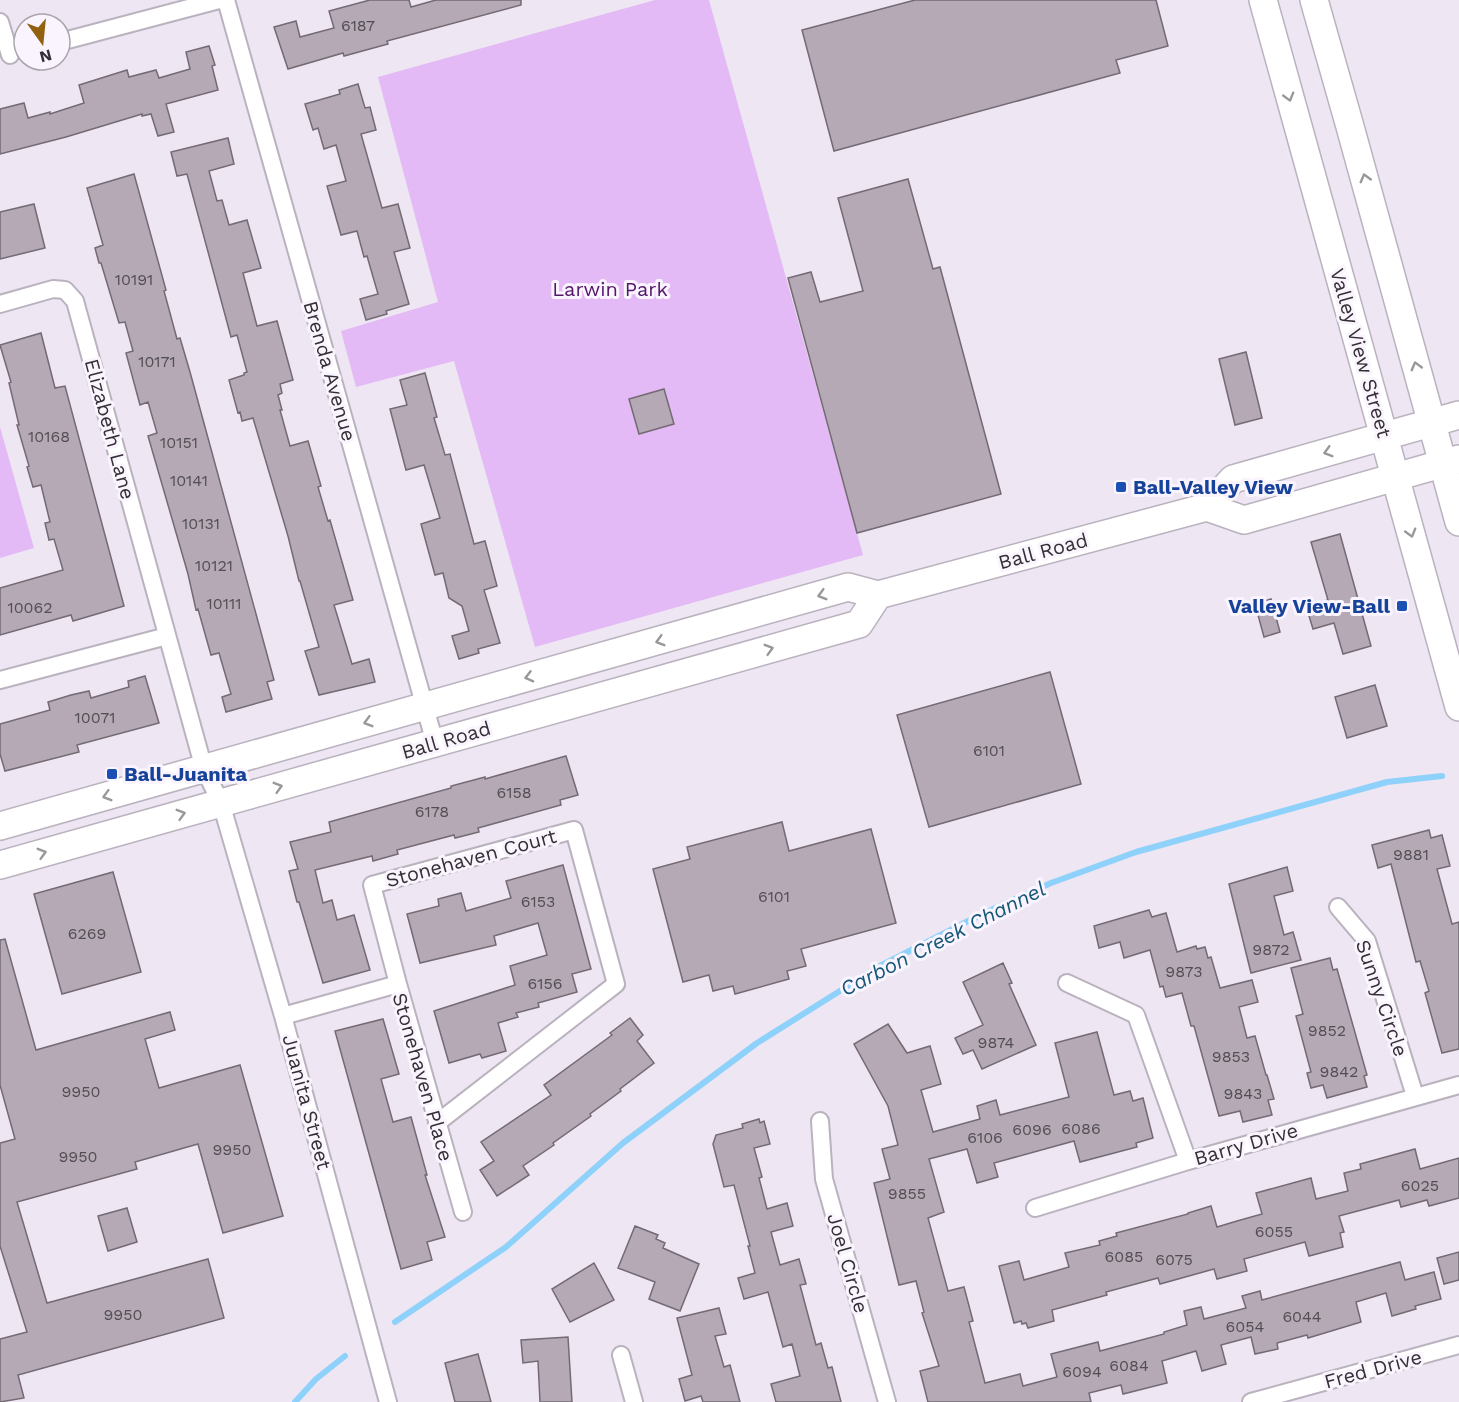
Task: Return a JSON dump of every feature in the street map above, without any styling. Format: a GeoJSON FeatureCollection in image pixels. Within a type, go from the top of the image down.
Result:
{"type":"FeatureCollection","features":[{"type":"Feature","properties":{"kind":"main road","name":"Valley View Street"},"geometry":{"type":"LineString","coordinates":[[1263,0],[1459,706]]}},
{"type":"Feature","properties":{"kind":"main road"},"geometry":{"type":"LineString","coordinates":[[1314,0],[1432,423],[1451,461],[1459,522]]}},
{"type":"Feature","properties":{"kind":"main road"},"geometry":{"type":"LineString","coordinates":[[1451,461],[1244,520],[1207,507],[1233,479],[1459,415]]}},
{"type":"Feature","properties":{"kind":"main road","name":"Ball Road"},"geometry":{"type":"LineString","coordinates":[[0,826],[848,587],[879,595],[1207,507]]}},
{"type":"Feature","properties":{"kind":"main road","name":"Ball Road"},"geometry":{"type":"LineString","coordinates":[[0,865],[859,624],[879,595]]}},
{"type":"Feature","properties":{"kind":"street"},"geometry":{"type":"LineString","coordinates":[[72,39],[219,0]]}},
{"type":"Feature","properties":{"kind":"street","name":"Brenda Avenue"},"geometry":{"type":"LineString","coordinates":[[226,0],[435,743]]}},
{"type":"Feature","properties":{"kind":"street"},"geometry":{"type":"LineString","coordinates":[[0,22],[11,54]]}},
{"type":"Feature","properties":{"kind":"street","name":"Elizabeth Lane"},"geometry":{"type":"LineString","coordinates":[[0,304],[53,289],[65,290],[75,301],[204,769],[221,803]]}},
{"type":"Feature","properties":{"kind":"street"},"geometry":{"type":"LineString","coordinates":[[0,680],[166,636]]}},
{"type":"Feature","properties":{"kind":"street","name":"Juanita Street"},"geometry":{"type":"LineString","coordinates":[[221,803],[283,1016],[388,1402]]}},
{"type":"Feature","properties":{"kind":"street","name":"Stonehaven Court"},"geometry":{"type":"LineString","coordinates":[[398,984],[372,885],[574,830],[616,984],[437,1123]]}},
{"type":"Feature","properties":{"kind":"street","name":"Sunny Circle"},"geometry":{"type":"LineString","coordinates":[[1338,907],[1367,941],[1415,1096]]}},
{"type":"Feature","properties":{"kind":"street"},"geometry":{"type":"LineString","coordinates":[[1067,983],[1136,1015],[1188,1161]]}},
{"type":"Feature","properties":{"kind":"street","name":"Stonehaven Place"},"geometry":{"type":"LineString","coordinates":[[283,1016],[398,984],[463,1212]]}},
{"type":"Feature","properties":{"kind":"street","name":"Barry Drive"},"geometry":{"type":"LineString","coordinates":[[1035,1208],[1188,1161],[1459,1085]]}},
{"type":"Feature","properties":{"kind":"street","name":"Joel Circle"},"geometry":{"type":"LineString","coordinates":[[820,1121],[824,1179],[887,1402]]}},
{"type":"Feature","properties":{"kind":"street","name":"Fred Drive"},"geometry":{"type":"LineString","coordinates":[[1251,1402],[1459,1345]]}},
{"type":"Feature","properties":{"kind":"street"},"geometry":{"type":"LineString","coordinates":[[621,1355],[634,1402]]}},
{"type":"Feature","properties":{"kind":"green space","name":"Larwin Park"},"geometry":{"type":"Polygon","coordinates":[[[655,0],[709,0],[863,555],[535,647],[454,361],[356,387],[341,331],[438,302],[378,77],[655,0]]]}},
{"type":"Feature","properties":{"kind":"green space"},"geometry":{"type":"Polygon","coordinates":[[[0,427],[34,548],[0,558],[0,427]]]}},
{"type":"Feature","properties":{"kind":"building"},"geometry":{"type":"Polygon","coordinates":[[[370,0],[409,0],[411,7],[436,0],[521,0],[521,5],[387,41],[388,44],[344,56],[343,53],[288,69],[274,27],[296,21],[300,37],[334,28],[329,11],[370,0]]]}},
{"type":"Feature","properties":{"kind":"building"},"geometry":{"type":"Polygon","coordinates":[[[915,0],[1156,0],[1168,46],[1116,60],[1120,73],[834,151],[802,30],[915,0]]]}},
{"type":"Feature","properties":{"kind":"building"},"geometry":{"type":"Polygon","coordinates":[[[209,46],[215,65],[212,66],[218,90],[166,104],[174,132],[158,136],[151,114],[142,116],[142,114],[0,154],[0,109],[24,103],[28,118],[50,112],[50,114],[84,103],[79,85],[127,70],[129,77],[156,70],[159,78],[190,69],[186,52],[209,46]]]}},
{"type":"Feature","properties":{"kind":"building"},"geometry":{"type":"Polygon","coordinates":[[[358,84],[365,108],[370,107],[376,130],[361,134],[382,208],[398,204],[410,248],[394,252],[409,304],[366,320],[360,299],[378,294],[357,231],[341,235],[327,186],[346,181],[336,145],[324,149],[318,128],[313,130],[305,104],[340,94],[339,90],[358,84]]]}},
{"type":"Feature","properties":{"kind":"building"},"geometry":{"type":"Polygon","coordinates":[[[228,138],[234,164],[209,171],[217,201],[222,200],[229,225],[247,220],[261,268],[243,273],[257,326],[277,321],[293,380],[280,384],[282,393],[278,395],[290,446],[308,441],[321,486],[318,487],[353,600],[334,605],[352,664],[369,659],[375,682],[319,695],[305,651],[319,647],[288,536],[253,418],[242,421],[229,380],[247,372],[237,335],[231,337],[187,174],[177,176],[171,152],[228,138]]]}},
{"type":"Feature","properties":{"kind":"building"},"geometry":{"type":"Polygon","coordinates":[[[134,174],[177,339],[180,338],[190,372],[274,680],[267,682],[272,699],[226,712],[222,697],[231,694],[219,653],[211,655],[198,609],[196,610],[188,574],[148,436],[157,433],[148,402],[140,405],[126,353],[133,351],[125,322],[119,323],[95,248],[103,245],[87,188],[134,174]]]}},
{"type":"Feature","properties":{"kind":"building"},"geometry":{"type":"Polygon","coordinates":[[[908,179],[933,269],[940,267],[1001,494],[857,533],[788,278],[811,272],[820,302],[863,291],[838,198],[908,179]]]}},
{"type":"Feature","properties":{"kind":"building"},"geometry":{"type":"Polygon","coordinates":[[[34,204],[45,248],[0,259],[0,212],[34,204]]]}},
{"type":"Feature","properties":{"kind":"building"},"geometry":{"type":"Polygon","coordinates":[[[41,333],[55,388],[65,386],[124,606],[73,621],[71,615],[0,635],[0,588],[63,570],[54,539],[49,540],[45,523],[50,522],[41,485],[33,487],[27,467],[29,466],[17,425],[19,425],[9,383],[11,382],[0,345],[41,333]]]}},
{"type":"Feature","properties":{"kind":"building"},"geometry":{"type":"Polygon","coordinates":[[[1246,352],[1262,418],[1235,425],[1219,359],[1246,352]]]}},
{"type":"Feature","properties":{"kind":"building"},"geometry":{"type":"Polygon","coordinates":[[[425,373],[437,417],[434,418],[445,455],[450,454],[474,544],[485,541],[497,586],[484,590],[500,643],[478,649],[479,653],[459,659],[452,636],[469,631],[462,606],[449,598],[443,573],[435,575],[421,524],[440,518],[424,465],[406,470],[390,409],[407,405],[400,380],[425,373]]]}},
{"type":"Feature","properties":{"kind":"building"},"geometry":{"type":"Polygon","coordinates":[[[664,389],[674,424],[639,434],[629,399],[664,389]]]}},
{"type":"Feature","properties":{"kind":"building"},"geometry":{"type":"Polygon","coordinates":[[[1340,534],[1371,646],[1343,654],[1334,623],[1313,629],[1306,606],[1328,600],[1311,542],[1340,534]]]}},
{"type":"Feature","properties":{"kind":"building"},"geometry":{"type":"Polygon","coordinates":[[[1271,599],[1280,632],[1264,637],[1255,604],[1271,599]]]}},
{"type":"Feature","properties":{"kind":"building"},"geometry":{"type":"Polygon","coordinates":[[[1050,672],[1081,784],[929,827],[897,715],[1050,672]]]}},
{"type":"Feature","properties":{"kind":"building"},"geometry":{"type":"Polygon","coordinates":[[[145,676],[159,723],[77,745],[79,752],[5,771],[0,754],[0,724],[50,710],[48,702],[89,691],[91,698],[129,687],[128,681],[145,676]]]}},
{"type":"Feature","properties":{"kind":"building"},"geometry":{"type":"Polygon","coordinates":[[[1375,685],[1387,726],[1347,738],[1335,697],[1375,685]]]}},
{"type":"Feature","properties":{"kind":"building"},"geometry":{"type":"Polygon","coordinates":[[[566,756],[578,795],[560,800],[561,805],[478,828],[479,832],[455,838],[454,835],[397,850],[398,854],[373,861],[372,856],[315,870],[323,903],[332,900],[337,920],[354,915],[370,970],[323,983],[289,871],[298,869],[290,842],[331,832],[329,822],[451,788],[451,786],[485,777],[485,779],[566,756]]]}},
{"type":"Feature","properties":{"kind":"building"},"geometry":{"type":"Polygon","coordinates":[[[782,822],[789,851],[871,829],[896,923],[801,949],[806,966],[787,971],[789,979],[735,994],[733,986],[713,991],[709,975],[683,982],[653,869],[690,859],[687,847],[782,822]]]}},
{"type":"Feature","properties":{"kind":"building"},"geometry":{"type":"Polygon","coordinates":[[[1429,830],[1431,838],[1442,835],[1450,866],[1437,869],[1452,924],[1459,922],[1459,1049],[1442,1053],[1425,993],[1429,991],[1420,961],[1416,962],[1391,864],[1378,868],[1372,845],[1429,830]]]}},
{"type":"Feature","properties":{"kind":"building"},"geometry":{"type":"Polygon","coordinates":[[[563,865],[591,969],[572,974],[577,992],[538,1003],[539,1007],[516,1013],[518,1017],[498,1023],[506,1051],[482,1058],[480,1054],[449,1063],[434,1011],[515,985],[510,966],[547,955],[538,923],[494,936],[496,945],[420,963],[407,914],[439,906],[438,899],[461,893],[466,911],[511,898],[506,881],[563,865]]]}},
{"type":"Feature","properties":{"kind":"building"},"geometry":{"type":"Polygon","coordinates":[[[1287,867],[1293,891],[1274,896],[1284,935],[1293,932],[1301,960],[1251,973],[1229,884],[1287,867]]]}},
{"type":"Feature","properties":{"kind":"building"},"geometry":{"type":"Polygon","coordinates":[[[113,872],[141,972],[62,994],[34,894],[113,872]]]}},
{"type":"Feature","properties":{"kind":"building"},"geometry":{"type":"Polygon","coordinates":[[[1149,910],[1152,917],[1166,913],[1177,952],[1196,946],[1197,949],[1205,947],[1208,958],[1211,957],[1220,988],[1252,980],[1258,1002],[1239,1007],[1247,1038],[1255,1036],[1267,1075],[1274,1099],[1268,1100],[1272,1115],[1243,1122],[1240,1111],[1219,1116],[1194,1026],[1191,1026],[1182,993],[1166,997],[1163,986],[1160,987],[1150,950],[1124,958],[1120,942],[1099,948],[1094,926],[1149,910]]]}},
{"type":"Feature","properties":{"kind":"building"},"geometry":{"type":"Polygon","coordinates":[[[5,939],[36,1050],[170,1012],[175,1030],[145,1039],[159,1088],[240,1065],[283,1216],[223,1233],[198,1144],[135,1162],[137,1169],[17,1202],[47,1303],[208,1259],[224,1318],[18,1375],[24,1398],[0,1402],[0,1339],[27,1332],[0,1246],[0,1143],[15,1139],[0,1085],[0,940],[5,939]]]}},
{"type":"Feature","properties":{"kind":"building"},"geometry":{"type":"Polygon","coordinates":[[[1330,958],[1333,970],[1337,969],[1367,1075],[1364,1076],[1367,1087],[1327,1098],[1323,1085],[1311,1088],[1307,1073],[1311,1072],[1296,1016],[1303,1014],[1291,968],[1330,958]]]}},
{"type":"Feature","properties":{"kind":"building"},"geometry":{"type":"Polygon","coordinates":[[[1003,963],[1012,983],[1009,984],[1036,1045],[982,1069],[973,1050],[963,1054],[955,1038],[983,1025],[963,982],[1003,963]]]}},
{"type":"Feature","properties":{"kind":"building"},"geometry":{"type":"Polygon","coordinates":[[[630,1018],[643,1035],[637,1041],[654,1063],[590,1114],[591,1116],[523,1166],[529,1175],[497,1196],[480,1170],[494,1161],[481,1142],[551,1095],[544,1085],[612,1035],[610,1033],[630,1018]]]}},
{"type":"Feature","properties":{"kind":"building"},"geometry":{"type":"Polygon","coordinates":[[[383,1019],[399,1074],[381,1079],[393,1122],[411,1117],[427,1175],[425,1175],[445,1237],[427,1242],[432,1260],[401,1269],[335,1031],[383,1019]]]}},
{"type":"Feature","properties":{"kind":"building"},"geometry":{"type":"Polygon","coordinates":[[[888,1024],[907,1053],[930,1046],[941,1084],[921,1090],[933,1132],[980,1119],[977,1106],[996,1100],[1000,1115],[1069,1097],[1055,1043],[1097,1032],[1114,1095],[1130,1091],[1133,1101],[1143,1098],[1153,1138],[1136,1143],[1137,1147],[1080,1162],[1074,1141],[994,1163],[998,1177],[977,1183],[967,1149],[929,1159],[944,1212],[928,1218],[948,1291],[964,1287],[973,1321],[969,1322],[985,1383],[1020,1374],[1023,1386],[1057,1377],[1051,1354],[1098,1342],[1100,1351],[1164,1334],[1164,1332],[1187,1325],[1184,1311],[1201,1307],[1204,1319],[1246,1308],[1242,1296],[1260,1291],[1262,1300],[1400,1262],[1405,1280],[1434,1272],[1441,1299],[1415,1306],[1416,1309],[1392,1316],[1386,1293],[1356,1302],[1361,1322],[1308,1338],[1307,1335],[1277,1343],[1278,1349],[1255,1354],[1251,1337],[1221,1345],[1226,1364],[1202,1371],[1196,1351],[1162,1361],[1167,1383],[1123,1394],[1121,1385],[1089,1393],[1091,1402],[928,1402],[920,1371],[939,1366],[922,1313],[924,1312],[916,1281],[899,1285],[874,1183],[890,1179],[882,1149],[898,1145],[888,1106],[854,1044],[888,1024]]]}},
{"type":"Feature","properties":{"kind":"building"},"geometry":{"type":"Polygon","coordinates":[[[759,1119],[760,1123],[764,1121],[770,1144],[754,1148],[767,1209],[787,1203],[793,1226],[771,1232],[780,1265],[799,1259],[806,1284],[800,1285],[816,1345],[821,1343],[828,1368],[832,1367],[841,1402],[776,1402],[771,1384],[800,1376],[792,1344],[783,1347],[768,1292],[744,1299],[738,1278],[755,1273],[748,1246],[750,1246],[734,1185],[724,1187],[713,1144],[716,1135],[743,1128],[742,1124],[759,1119]]]}},
{"type":"Feature","properties":{"kind":"building"},"geometry":{"type":"Polygon","coordinates":[[[1415,1149],[1420,1169],[1459,1158],[1459,1198],[1429,1206],[1427,1200],[1401,1207],[1399,1200],[1339,1216],[1344,1232],[1340,1233],[1343,1247],[1309,1256],[1305,1242],[1244,1259],[1247,1271],[1217,1279],[1214,1269],[1160,1284],[1158,1278],[1052,1310],[1054,1321],[1028,1328],[1026,1323],[1022,1324],[1021,1321],[1014,1323],[999,1266],[1019,1261],[1024,1280],[1069,1267],[1065,1253],[1100,1245],[1099,1241],[1117,1236],[1116,1233],[1211,1206],[1217,1227],[1262,1214],[1256,1193],[1311,1178],[1316,1199],[1348,1191],[1344,1173],[1361,1169],[1360,1164],[1415,1149]]]}},
{"type":"Feature","properties":{"kind":"building"},"geometry":{"type":"Polygon","coordinates":[[[127,1208],[137,1242],[108,1251],[98,1216],[127,1208]]]}},
{"type":"Feature","properties":{"kind":"building"},"geometry":{"type":"Polygon","coordinates":[[[635,1226],[658,1235],[656,1239],[665,1243],[663,1248],[699,1264],[680,1311],[649,1299],[655,1282],[618,1268],[635,1226]]]}},
{"type":"Feature","properties":{"kind":"building"},"geometry":{"type":"Polygon","coordinates":[[[1459,1252],[1459,1280],[1444,1284],[1437,1258],[1459,1252]]]}},
{"type":"Feature","properties":{"kind":"building"},"geometry":{"type":"Polygon","coordinates":[[[594,1263],[614,1300],[570,1322],[552,1289],[594,1263]]]}},
{"type":"Feature","properties":{"kind":"building"},"geometry":{"type":"Polygon","coordinates":[[[719,1308],[726,1334],[715,1336],[724,1367],[730,1365],[740,1402],[703,1402],[701,1396],[685,1401],[679,1379],[692,1375],[677,1318],[719,1308]]]}},
{"type":"Feature","properties":{"kind":"building"},"geometry":{"type":"Polygon","coordinates":[[[568,1337],[572,1402],[540,1402],[538,1361],[523,1363],[521,1340],[568,1337]]]}},
{"type":"Feature","properties":{"kind":"building"},"geometry":{"type":"Polygon","coordinates":[[[478,1354],[491,1402],[455,1402],[445,1363],[478,1354]]]}},
{"type":"Feature","properties":{"kind":"waterway","name":"Carbon Creek Channel"},"geometry":{"type":"LineString","coordinates":[[395,1322],[506,1247],[623,1143],[757,1043],[878,967],[980,915],[1051,883],[1136,852],[1387,782],[1442,776]]}},
{"type":"Feature","properties":{"kind":"waterway","name":"Carbon Creek Channel"},"geometry":{"type":"LineString","coordinates":[[295,1402],[316,1379],[345,1356]]}},
{"type":"Feature","properties":{"kind":"place","name":"Ball-Valley View"},"geometry":{"type":"Point","coordinates":[1121,487]}},
{"type":"Feature","properties":{"kind":"place","name":"Valley View-Ball"},"geometry":{"type":"Point","coordinates":[1402,606]}},
{"type":"Feature","properties":{"kind":"place","name":"Ball-Juanita"},"geometry":{"type":"Point","coordinates":[112,774]}}]}
